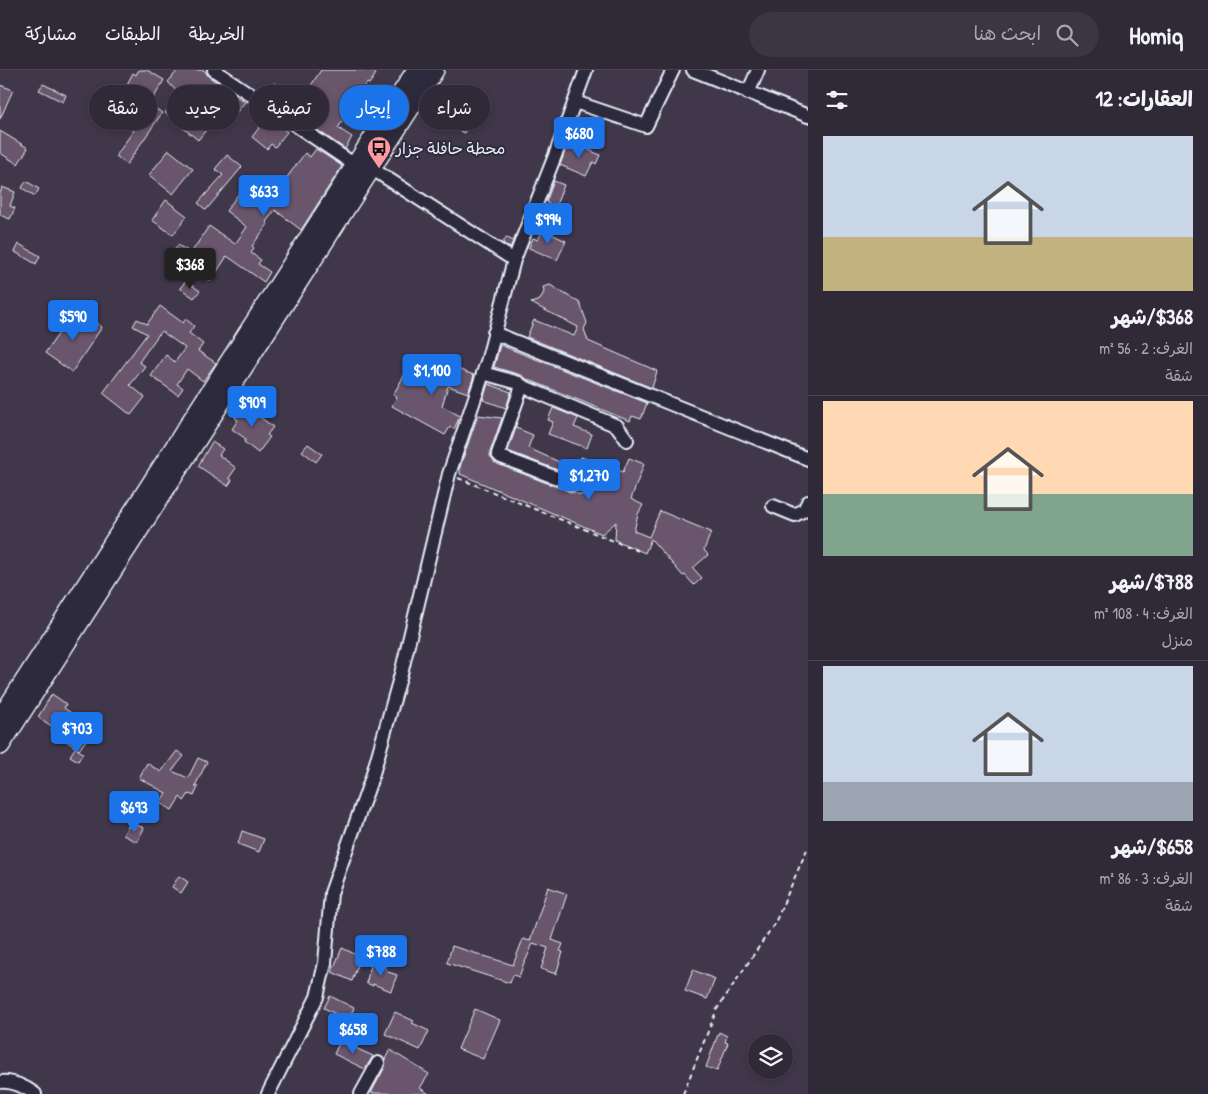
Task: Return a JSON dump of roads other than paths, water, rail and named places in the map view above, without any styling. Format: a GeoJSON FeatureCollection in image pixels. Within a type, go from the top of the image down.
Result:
{"type":"FeatureCollection","features":[{"type":"Feature","properties":{"kind":"highway"},"geometry":{"type":"LineString","coordinates":[[0,745],[363,167],[416,70]]}},
{"type":"Feature","properties":{"kind":"highway"},"geometry":{"type":"LineString","coordinates":[[0,720],[6,699],[363,167],[434,70]]}},
{"type":"Feature","properties":{"kind":"street"},"geometry":{"type":"LineString","coordinates":[[214,70],[363,167],[514,260]]}},
{"type":"Feature","properties":{"kind":"street"},"geometry":{"type":"LineString","coordinates":[[268,1094],[317,997],[325,963],[331,893],[372,777],[400,674],[449,474],[483,373],[514,260],[586,70]]}},
{"type":"Feature","properties":{"kind":"street"},"geometry":{"type":"LineString","coordinates":[[575,102],[646,126],[673,70]]}},
{"type":"Feature","properties":{"kind":"street"},"geometry":{"type":"LineString","coordinates":[[693,70],[807,114]]}},
{"type":"Feature","properties":{"kind":"street"},"geometry":{"type":"LineString","coordinates":[[748,92],[758,70]]}},
{"type":"Feature","properties":{"kind":"street"},"geometry":{"type":"LineString","coordinates":[[494,333],[808,459]]}},
{"type":"Feature","properties":{"kind":"street"},"geometry":{"type":"LineString","coordinates":[[483,373],[519,383],[522,386],[617,426],[627,440]]}},
{"type":"Feature","properties":{"kind":"street"},"geometry":{"type":"LineString","coordinates":[[522,386],[498,454],[501,457],[573,484]]}},
{"type":"Feature","properties":{"kind":"street"},"geometry":{"type":"LineString","coordinates":[[773,506],[795,515],[804,510],[808,502]]}},
{"type":"Feature","properties":{"kind":"street"},"geometry":{"type":"LineString","coordinates":[[361,1094],[378,1063]]}},
{"type":"Feature","properties":{"kind":"street"},"geometry":{"type":"LineString","coordinates":[[0,1082],[4,1081],[28,1088],[35,1094]]}},
{"type":"Feature","properties":{"kind":"place","name":"محطة حافلة جزار"},"geometry":{"type":"Point","coordinates":[379,169]}}]}
